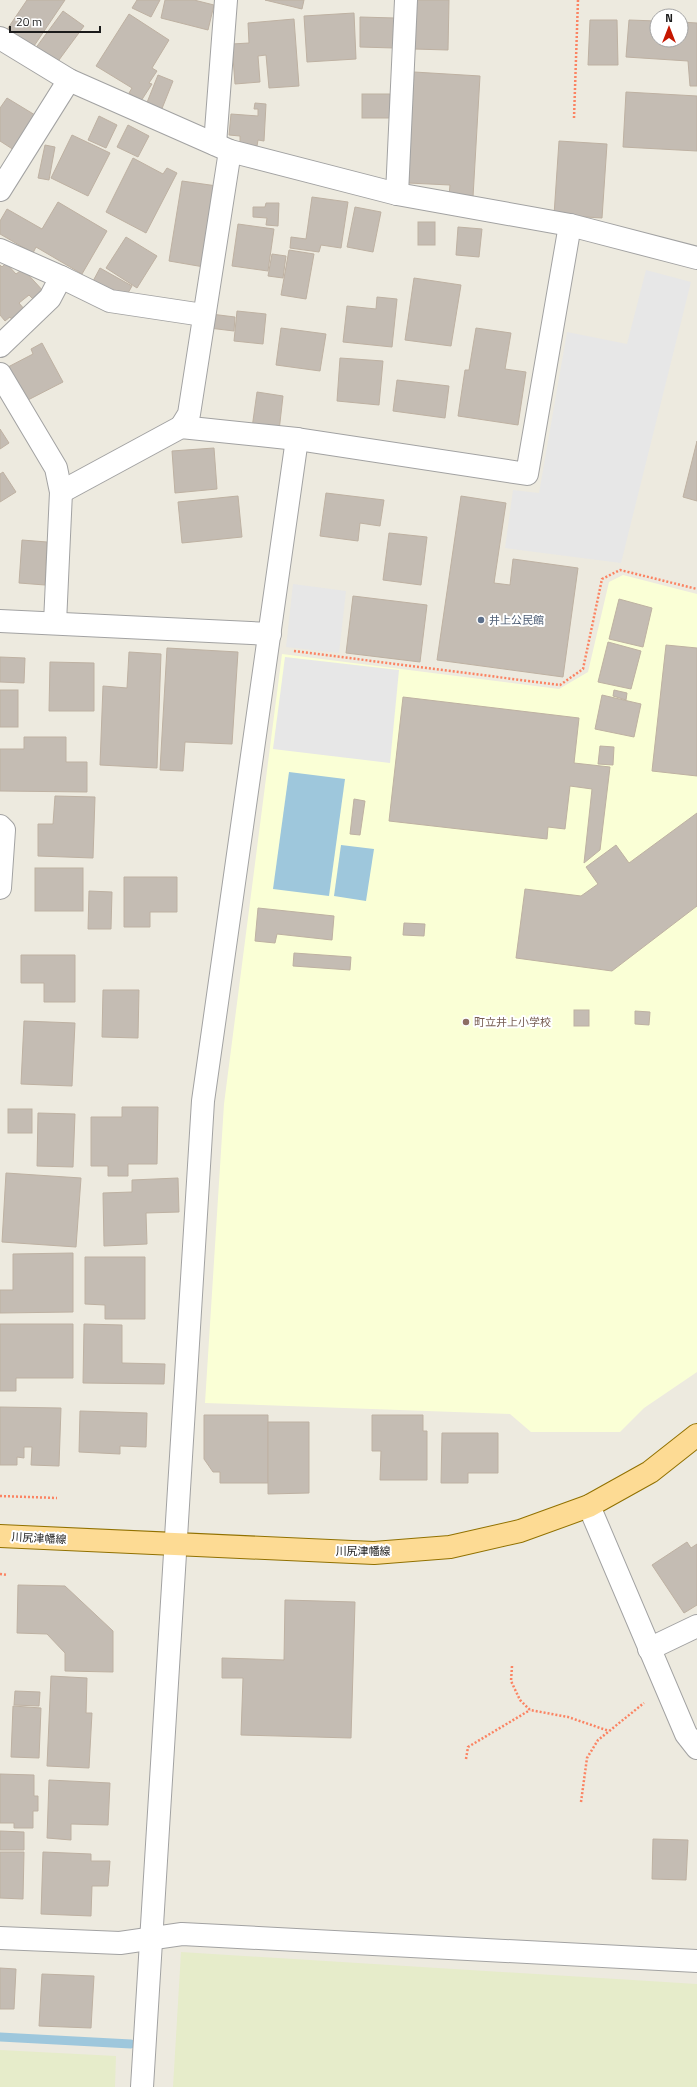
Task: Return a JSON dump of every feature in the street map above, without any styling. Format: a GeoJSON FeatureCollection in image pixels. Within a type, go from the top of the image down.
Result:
{"type":"FeatureCollection","features":[{"type":"Feature","properties":{"kind":"main road","name":"川尻津幡線"},"geometry":{"type":"LineString","coordinates":[[0,1536],[374,1553],[450,1547],[520,1531],[589,1506],[650,1472],[697,1435]]}},
{"type":"Feature","properties":{"kind":"street"},"geometry":{"type":"LineString","coordinates":[[61,492],[181,427],[189,414],[203,315],[223,148],[226,0]]}},
{"type":"Feature","properties":{"kind":"street"},"geometry":{"type":"LineString","coordinates":[[397,194],[406,0]]}},
{"type":"Feature","properties":{"kind":"street"},"geometry":{"type":"LineString","coordinates":[[0,38],[69,80],[223,148],[397,194],[570,225],[697,258]]}},
{"type":"Feature","properties":{"kind":"street"},"geometry":{"type":"LineString","coordinates":[[0,190],[69,80]]}},
{"type":"Feature","properties":{"kind":"street"},"geometry":{"type":"LineString","coordinates":[[181,427],[297,439],[527,474],[570,225]]}},
{"type":"Feature","properties":{"kind":"street"},"geometry":{"type":"LineString","coordinates":[[0,250],[110,301],[203,315]]}},
{"type":"Feature","properties":{"kind":"street"},"geometry":{"type":"LineString","coordinates":[[0,346],[50,298],[61,277]]}},
{"type":"Feature","properties":{"kind":"street"},"geometry":{"type":"LineString","coordinates":[[0,374],[56,468],[61,492],[54,623]]}},
{"type":"Feature","properties":{"kind":"street"},"geometry":{"type":"LineString","coordinates":[[142,2087],[174,1544],[203,1101],[297,439]]}},
{"type":"Feature","properties":{"kind":"street"},"geometry":{"type":"LineString","coordinates":[[0,621],[54,623],[269,641]]}},
{"type":"Feature","properties":{"kind":"street"},"geometry":{"type":"LineString","coordinates":[[0,826],[4,830],[0,888]]}},
{"type":"Feature","properties":{"kind":"street"},"geometry":{"type":"LineString","coordinates":[[589,1506],[686,1734],[697,1748]]}},
{"type":"Feature","properties":{"kind":"street"},"geometry":{"type":"LineString","coordinates":[[649,1649],[697,1626]]}},
{"type":"Feature","properties":{"kind":"street"},"geometry":{"type":"LineString","coordinates":[[0,1938],[120,1943],[182,1934],[697,1961]]}},
{"type":"Feature","properties":{"kind":"path"},"geometry":{"type":"LineString","coordinates":[[574,118],[578,0]]}},
{"type":"Feature","properties":{"kind":"path"},"geometry":{"type":"LineString","coordinates":[[269,641],[560,685],[583,669],[602,578],[620,570],[697,589]]}},
{"type":"Feature","properties":{"kind":"path"},"geometry":{"type":"LineString","coordinates":[[0,1496],[57,1498]]}},
{"type":"Feature","properties":{"kind":"path"},"geometry":{"type":"LineString","coordinates":[[0,1574],[7,1575]]}},
{"type":"Feature","properties":{"kind":"path"},"geometry":{"type":"LineString","coordinates":[[512,1666],[511,1681],[520,1700],[530,1710],[568,1717],[609,1731]]}},
{"type":"Feature","properties":{"kind":"path"},"geometry":{"type":"LineString","coordinates":[[581,1802],[587,1758],[598,1740],[638,1706],[667,1690]]}},
{"type":"Feature","properties":{"kind":"path"},"geometry":{"type":"LineString","coordinates":[[466,1758],[468,1747],[530,1710]]}},
{"type":"Feature","properties":{"kind":"shaded area"},"geometry":{"type":"Polygon","coordinates":[[[646,270],[691,282],[621,563],[505,548],[513,490],[539,493],[567,332],[627,344],[646,270]]]}},
{"type":"Feature","properties":{"kind":"shaded area","name":"町立井上小学校"},"geometry":{"type":"Polygon","coordinates":[[[623,575],[697,594],[697,1372],[644,1408],[620,1432],[531,1432],[510,1414],[205,1403],[224,1104],[282,654],[559,689],[588,672],[609,582],[623,575]]]}},
{"type":"Feature","properties":{"kind":"shaded area"},"geometry":{"type":"Polygon","coordinates":[[[293,584],[346,591],[339,653],[286,647],[293,584]]]}},
{"type":"Feature","properties":{"kind":"shaded area"},"geometry":{"type":"Polygon","coordinates":[[[285,657],[399,670],[390,763],[273,749],[285,657]]]}},
{"type":"Feature","properties":{"kind":"shaded area"},"geometry":{"type":"Polygon","coordinates":[[[181,1952],[697,1984],[697,2087],[173,2087],[181,1952]]]}},
{"type":"Feature","properties":{"kind":"shaded area"},"geometry":{"type":"Polygon","coordinates":[[[0,2050],[116,2056],[115,2087],[0,2087],[0,2050]]]}},
{"type":"Feature","properties":{"kind":"water"},"geometry":{"type":"Polygon","coordinates":[[[289,772],[345,779],[329,896],[273,889],[289,772]]]}},
{"type":"Feature","properties":{"kind":"water"},"geometry":{"type":"Polygon","coordinates":[[[341,845],[374,849],[366,901],[334,896],[341,845]]]}},
{"type":"Feature","properties":{"kind":"building"},"geometry":{"type":"Polygon","coordinates":[[[27,0],[65,0],[32,49],[6,31],[27,0]]]}},
{"type":"Feature","properties":{"kind":"building"},"geometry":{"type":"Polygon","coordinates":[[[137,0],[160,0],[151,17],[132,8],[137,0]]]}},
{"type":"Feature","properties":{"kind":"building"},"geometry":{"type":"Polygon","coordinates":[[[165,0],[194,0],[214,5],[208,30],[161,18],[165,0]]]}},
{"type":"Feature","properties":{"kind":"building"},"geometry":{"type":"Polygon","coordinates":[[[265,0],[304,0],[302,9],[265,0]]]}},
{"type":"Feature","properties":{"kind":"building"},"geometry":{"type":"Polygon","coordinates":[[[415,0],[449,0],[448,50],[414,49],[415,0]]]}},
{"type":"Feature","properties":{"kind":"building"},"geometry":{"type":"Polygon","coordinates":[[[63,11],[84,26],[56,64],[35,49],[63,11]]]}},
{"type":"Feature","properties":{"kind":"building"},"geometry":{"type":"Polygon","coordinates":[[[354,13],[356,59],[307,62],[304,16],[354,13]]]}},
{"type":"Feature","properties":{"kind":"building"},"geometry":{"type":"Polygon","coordinates":[[[129,14],[169,40],[152,68],[157,71],[149,83],[152,84],[141,101],[129,93],[132,88],[96,66],[129,14]]]}},
{"type":"Feature","properties":{"kind":"building"},"geometry":{"type":"Polygon","coordinates":[[[360,17],[395,18],[394,48],[360,47],[360,17]]]}},
{"type":"Feature","properties":{"kind":"building"},"geometry":{"type":"Polygon","coordinates":[[[294,19],[299,86],[269,88],[266,55],[258,56],[260,82],[235,84],[232,44],[249,43],[248,23],[294,19]]]}},
{"type":"Feature","properties":{"kind":"building"},"geometry":{"type":"Polygon","coordinates":[[[590,20],[617,20],[618,65],[588,65],[590,20]]]}},
{"type":"Feature","properties":{"kind":"building"},"geometry":{"type":"Polygon","coordinates":[[[629,20],[649,21],[649,48],[689,48],[689,22],[697,23],[697,86],[690,86],[688,61],[626,57],[629,20]]]}},
{"type":"Feature","properties":{"kind":"building"},"geometry":{"type":"Polygon","coordinates":[[[414,72],[480,76],[473,197],[449,196],[450,185],[408,183],[414,72]]]}},
{"type":"Feature","properties":{"kind":"building"},"geometry":{"type":"Polygon","coordinates":[[[158,75],[173,81],[161,111],[146,105],[158,75]]]}},
{"type":"Feature","properties":{"kind":"building"},"geometry":{"type":"Polygon","coordinates":[[[626,92],[697,96],[697,151],[623,147],[626,92]]]}},
{"type":"Feature","properties":{"kind":"building"},"geometry":{"type":"Polygon","coordinates":[[[362,94],[390,94],[390,118],[362,118],[362,94]]]}},
{"type":"Feature","properties":{"kind":"building"},"geometry":{"type":"Polygon","coordinates":[[[7,98],[35,115],[14,150],[0,141],[0,108],[7,98]]]}},
{"type":"Feature","properties":{"kind":"building"},"geometry":{"type":"Polygon","coordinates":[[[255,103],[266,104],[264,141],[258,140],[257,146],[240,145],[240,136],[229,135],[231,114],[258,116],[258,109],[254,109],[255,103]]]}},
{"type":"Feature","properties":{"kind":"building"},"geometry":{"type":"Polygon","coordinates":[[[99,116],[117,125],[106,148],[88,140],[99,116]]]}},
{"type":"Feature","properties":{"kind":"building"},"geometry":{"type":"Polygon","coordinates":[[[128,125],[149,136],[138,157],[117,147],[128,125]]]}},
{"type":"Feature","properties":{"kind":"building"},"geometry":{"type":"Polygon","coordinates":[[[72,135],[110,153],[88,196],[51,178],[72,135]]]}},
{"type":"Feature","properties":{"kind":"building"},"geometry":{"type":"Polygon","coordinates":[[[559,141],[607,144],[602,218],[554,215],[559,141]]]}},
{"type":"Feature","properties":{"kind":"building"},"geometry":{"type":"Polygon","coordinates":[[[45,145],[55,147],[49,180],[38,178],[45,145]]]}},
{"type":"Feature","properties":{"kind":"building"},"geometry":{"type":"Polygon","coordinates":[[[133,158],[163,174],[167,168],[177,173],[146,233],[106,212],[133,158]]]}},
{"type":"Feature","properties":{"kind":"building"},"geometry":{"type":"Polygon","coordinates":[[[182,181],[217,186],[204,267],[169,261],[182,181]]]}},
{"type":"Feature","properties":{"kind":"building"},"geometry":{"type":"Polygon","coordinates":[[[312,197],[348,202],[341,248],[321,245],[319,252],[290,248],[291,237],[306,239],[312,197]]]}},
{"type":"Feature","properties":{"kind":"building"},"geometry":{"type":"Polygon","coordinates":[[[58,202],[107,231],[82,274],[36,247],[33,253],[0,234],[0,221],[7,209],[42,229],[58,202]]]}},
{"type":"Feature","properties":{"kind":"building"},"geometry":{"type":"Polygon","coordinates":[[[266,203],[279,203],[278,226],[266,225],[267,218],[253,217],[253,207],[265,207],[266,203]]]}},
{"type":"Feature","properties":{"kind":"building"},"geometry":{"type":"Polygon","coordinates":[[[355,207],[381,212],[373,252],[347,247],[355,207]]]}},
{"type":"Feature","properties":{"kind":"building"},"geometry":{"type":"Polygon","coordinates":[[[418,222],[435,222],[435,245],[418,245],[418,222]]]}},
{"type":"Feature","properties":{"kind":"building"},"geometry":{"type":"Polygon","coordinates":[[[238,224],[274,229],[268,271],[232,266],[238,224]]]}},
{"type":"Feature","properties":{"kind":"building"},"geometry":{"type":"Polygon","coordinates":[[[458,227],[482,229],[479,257],[456,255],[458,227]]]}},
{"type":"Feature","properties":{"kind":"building"},"geometry":{"type":"Polygon","coordinates":[[[126,237],[157,256],[137,288],[106,268],[126,237]]]}},
{"type":"Feature","properties":{"kind":"building"},"geometry":{"type":"Polygon","coordinates":[[[289,250],[314,254],[306,299],[281,295],[289,250]]]}},
{"type":"Feature","properties":{"kind":"building"},"geometry":{"type":"Polygon","coordinates":[[[272,254],[286,256],[283,278],[268,276],[272,254]]]}},
{"type":"Feature","properties":{"kind":"building"},"geometry":{"type":"Polygon","coordinates":[[[6,263],[16,274],[23,269],[45,293],[35,301],[29,295],[19,303],[25,310],[13,321],[10,317],[5,321],[0,315],[0,265],[2,267],[6,263]]]}},
{"type":"Feature","properties":{"kind":"building"},"geometry":{"type":"Polygon","coordinates":[[[100,268],[132,286],[124,300],[92,283],[100,268]]]}},
{"type":"Feature","properties":{"kind":"building"},"geometry":{"type":"Polygon","coordinates":[[[414,278],[461,285],[451,346],[405,340],[414,278]]]}},
{"type":"Feature","properties":{"kind":"building"},"geometry":{"type":"Polygon","coordinates":[[[377,297],[397,299],[392,347],[343,342],[347,306],[376,309],[377,297]]]}},
{"type":"Feature","properties":{"kind":"building"},"geometry":{"type":"Polygon","coordinates":[[[237,311],[266,314],[263,344],[234,341],[237,311]]]}},
{"type":"Feature","properties":{"kind":"building"},"geometry":{"type":"Polygon","coordinates":[[[211,314],[235,317],[234,331],[209,328],[211,314]]]}},
{"type":"Feature","properties":{"kind":"building"},"geometry":{"type":"Polygon","coordinates":[[[281,328],[326,334],[320,371],[276,365],[281,328]]]}},
{"type":"Feature","properties":{"kind":"building"},"geometry":{"type":"Polygon","coordinates":[[[476,328],[511,333],[505,369],[526,372],[518,425],[458,416],[465,370],[469,370],[476,328]]]}},
{"type":"Feature","properties":{"kind":"building"},"geometry":{"type":"Polygon","coordinates":[[[42,343],[63,382],[26,401],[8,367],[33,354],[31,349],[42,343]]]}},
{"type":"Feature","properties":{"kind":"building"},"geometry":{"type":"Polygon","coordinates":[[[340,358],[383,361],[379,405],[337,401],[340,358]]]}},
{"type":"Feature","properties":{"kind":"building"},"geometry":{"type":"Polygon","coordinates":[[[397,380],[449,386],[445,418],[393,411],[397,380]]]}},
{"type":"Feature","properties":{"kind":"building"},"geometry":{"type":"Polygon","coordinates":[[[257,392],[283,396],[279,431],[252,428],[257,392]]]}},
{"type":"Feature","properties":{"kind":"building"},"geometry":{"type":"Polygon","coordinates":[[[0,429],[9,443],[0,449],[0,429]]]}},
{"type":"Feature","properties":{"kind":"building"},"geometry":{"type":"Polygon","coordinates":[[[697,441],[697,501],[683,497],[697,441]]]}},
{"type":"Feature","properties":{"kind":"building"},"geometry":{"type":"Polygon","coordinates":[[[214,448],[217,489],[175,493],[172,451],[214,448]]]}},
{"type":"Feature","properties":{"kind":"building"},"geometry":{"type":"Polygon","coordinates":[[[3,472],[16,492],[0,502],[0,474],[3,472]]]}},
{"type":"Feature","properties":{"kind":"building"},"geometry":{"type":"Polygon","coordinates":[[[326,493],[384,500],[380,526],[360,523],[358,541],[320,536],[326,493]]]}},
{"type":"Feature","properties":{"kind":"building"},"geometry":{"type":"Polygon","coordinates":[[[238,496],[242,537],[182,543],[178,502],[238,496]]]}},
{"type":"Feature","properties":{"kind":"building"},"geometry":{"type":"Polygon","coordinates":[[[461,496],[506,503],[494,583],[510,585],[513,559],[578,568],[563,677],[437,660],[461,496]]]}},
{"type":"Feature","properties":{"kind":"building"},"geometry":{"type":"Polygon","coordinates":[[[389,533],[427,537],[421,585],[383,580],[389,533]]]}},
{"type":"Feature","properties":{"kind":"building"},"geometry":{"type":"Polygon","coordinates":[[[22,540],[47,542],[45,585],[19,583],[22,540]]]}},
{"type":"Feature","properties":{"kind":"building"},"geometry":{"type":"Polygon","coordinates":[[[353,596],[427,605],[420,662],[346,653],[353,596]]]}},
{"type":"Feature","properties":{"kind":"building"},"geometry":{"type":"Polygon","coordinates":[[[619,599],[652,608],[643,647],[609,639],[619,599]]]}},
{"type":"Feature","properties":{"kind":"building"},"geometry":{"type":"Polygon","coordinates":[[[608,642],[641,651],[631,689],[598,682],[608,642]]]}},
{"type":"Feature","properties":{"kind":"building"},"geometry":{"type":"Polygon","coordinates":[[[666,645],[697,648],[697,776],[652,771],[666,645]]]}},
{"type":"Feature","properties":{"kind":"building"},"geometry":{"type":"Polygon","coordinates":[[[167,648],[238,652],[232,744],[185,742],[183,771],[160,770],[167,648]]]}},
{"type":"Feature","properties":{"kind":"building"},"geometry":{"type":"Polygon","coordinates":[[[129,652],[161,654],[157,768],[100,765],[103,686],[127,688],[129,652]]]}},
{"type":"Feature","properties":{"kind":"building"},"geometry":{"type":"Polygon","coordinates":[[[0,657],[25,658],[24,683],[0,682],[0,657]]]}},
{"type":"Feature","properties":{"kind":"building"},"geometry":{"type":"Polygon","coordinates":[[[50,662],[94,663],[94,711],[49,711],[50,662]]]}},
{"type":"Feature","properties":{"kind":"building"},"geometry":{"type":"Polygon","coordinates":[[[0,690],[18,690],[18,727],[0,727],[0,690]]]}},
{"type":"Feature","properties":{"kind":"building"},"geometry":{"type":"Polygon","coordinates":[[[614,690],[627,693],[626,700],[613,696],[614,690]]]}},
{"type":"Feature","properties":{"kind":"building"},"geometry":{"type":"Polygon","coordinates":[[[602,695],[641,704],[634,737],[595,729],[602,695]]]}},
{"type":"Feature","properties":{"kind":"building"},"geometry":{"type":"Polygon","coordinates":[[[403,697],[579,718],[574,763],[610,767],[600,850],[584,863],[592,789],[570,786],[565,829],[548,827],[547,839],[389,821],[403,697]]]}},
{"type":"Feature","properties":{"kind":"building"},"geometry":{"type":"Polygon","coordinates":[[[24,737],[66,737],[66,762],[87,762],[87,792],[0,791],[0,749],[24,749],[24,737]]]}},
{"type":"Feature","properties":{"kind":"building"},"geometry":{"type":"Polygon","coordinates":[[[600,746],[614,747],[613,765],[598,764],[600,746]]]}},
{"type":"Feature","properties":{"kind":"building"},"geometry":{"type":"Polygon","coordinates":[[[55,796],[95,797],[93,858],[38,856],[38,824],[53,824],[55,796]]]}},
{"type":"Feature","properties":{"kind":"building"},"geometry":{"type":"Polygon","coordinates":[[[354,799],[365,801],[360,835],[350,834],[354,799]]]}},
{"type":"Feature","properties":{"kind":"building"},"geometry":{"type":"Polygon","coordinates":[[[697,813],[697,906],[612,971],[516,958],[525,889],[581,896],[598,884],[586,867],[616,845],[629,863],[697,813]]]}},
{"type":"Feature","properties":{"kind":"building"},"geometry":{"type":"Polygon","coordinates":[[[35,868],[83,868],[83,911],[35,911],[35,868]]]}},
{"type":"Feature","properties":{"kind":"building"},"geometry":{"type":"Polygon","coordinates":[[[124,877],[177,877],[177,912],[150,912],[150,927],[124,927],[124,877]]]}},
{"type":"Feature","properties":{"kind":"building"},"geometry":{"type":"Polygon","coordinates":[[[89,891],[112,892],[111,929],[88,929],[89,891]]]}},
{"type":"Feature","properties":{"kind":"building"},"geometry":{"type":"Polygon","coordinates":[[[258,908],[334,916],[332,940],[277,934],[275,943],[255,941],[258,908]]]}},
{"type":"Feature","properties":{"kind":"building"},"geometry":{"type":"Polygon","coordinates":[[[404,923],[425,924],[424,936],[403,935],[404,923]]]}},
{"type":"Feature","properties":{"kind":"building"},"geometry":{"type":"Polygon","coordinates":[[[294,953],[351,957],[350,970],[293,966],[294,953]]]}},
{"type":"Feature","properties":{"kind":"building"},"geometry":{"type":"Polygon","coordinates":[[[21,955],[75,955],[75,1002],[44,1002],[44,983],[21,983],[21,955]]]}},
{"type":"Feature","properties":{"kind":"building"},"geometry":{"type":"Polygon","coordinates":[[[103,990],[139,990],[138,1038],[102,1037],[103,990]]]}},
{"type":"Feature","properties":{"kind":"building"},"geometry":{"type":"Polygon","coordinates":[[[574,1010],[589,1010],[589,1026],[574,1026],[574,1010]]]}},
{"type":"Feature","properties":{"kind":"building"},"geometry":{"type":"Polygon","coordinates":[[[635,1011],[650,1012],[649,1025],[635,1024],[635,1011]]]}},
{"type":"Feature","properties":{"kind":"building"},"geometry":{"type":"Polygon","coordinates":[[[24,1021],[75,1023],[72,1086],[21,1084],[24,1021]]]}},
{"type":"Feature","properties":{"kind":"building"},"geometry":{"type":"Polygon","coordinates":[[[122,1107],[158,1107],[157,1164],[128,1164],[128,1176],[108,1176],[108,1166],[91,1166],[91,1117],[122,1117],[122,1107]]]}},
{"type":"Feature","properties":{"kind":"building"},"geometry":{"type":"Polygon","coordinates":[[[8,1109],[32,1109],[32,1133],[8,1133],[8,1109]]]}},
{"type":"Feature","properties":{"kind":"building"},"geometry":{"type":"Polygon","coordinates":[[[38,1113],[75,1114],[73,1167],[37,1166],[38,1113]]]}},
{"type":"Feature","properties":{"kind":"building"},"geometry":{"type":"Polygon","coordinates":[[[6,1173],[81,1178],[76,1247],[2,1242],[6,1173]]]}},
{"type":"Feature","properties":{"kind":"building"},"geometry":{"type":"Polygon","coordinates":[[[178,1178],[179,1212],[146,1213],[147,1244],[104,1246],[103,1193],[132,1192],[132,1180],[178,1178]]]}},
{"type":"Feature","properties":{"kind":"building"},"geometry":{"type":"Polygon","coordinates":[[[73,1253],[73,1312],[0,1313],[0,1290],[13,1290],[13,1254],[73,1253]]]}},
{"type":"Feature","properties":{"kind":"building"},"geometry":{"type":"Polygon","coordinates":[[[85,1257],[145,1257],[145,1319],[105,1319],[105,1305],[85,1304],[85,1257]]]}},
{"type":"Feature","properties":{"kind":"building"},"geometry":{"type":"Polygon","coordinates":[[[0,1324],[73,1324],[73,1378],[16,1378],[16,1391],[0,1391],[0,1324]]]}},
{"type":"Feature","properties":{"kind":"building"},"geometry":{"type":"Polygon","coordinates":[[[84,1324],[122,1325],[122,1363],[165,1364],[164,1384],[83,1383],[84,1324]]]}},
{"type":"Feature","properties":{"kind":"building"},"geometry":{"type":"Polygon","coordinates":[[[0,1407],[61,1408],[59,1466],[31,1465],[32,1447],[24,1447],[24,1458],[17,1457],[17,1465],[0,1465],[0,1407]]]}},
{"type":"Feature","properties":{"kind":"building"},"geometry":{"type":"Polygon","coordinates":[[[80,1411],[147,1413],[146,1447],[120,1446],[120,1454],[79,1452],[80,1411]]]}},
{"type":"Feature","properties":{"kind":"building"},"geometry":{"type":"Polygon","coordinates":[[[204,1415],[268,1415],[268,1483],[220,1483],[220,1472],[213,1472],[204,1459],[204,1415]]]}},
{"type":"Feature","properties":{"kind":"building"},"geometry":{"type":"Polygon","coordinates":[[[372,1415],[423,1415],[423,1431],[427,1431],[427,1480],[380,1480],[381,1451],[372,1451],[372,1415]]]}},
{"type":"Feature","properties":{"kind":"building"},"geometry":{"type":"Polygon","coordinates":[[[268,1422],[309,1422],[309,1493],[268,1494],[268,1422]]]}},
{"type":"Feature","properties":{"kind":"building"},"geometry":{"type":"Polygon","coordinates":[[[442,1433],[498,1433],[498,1473],[468,1473],[468,1483],[441,1483],[442,1433]]]}},
{"type":"Feature","properties":{"kind":"building"},"geometry":{"type":"Polygon","coordinates":[[[687,1542],[691,1548],[697,1544],[697,1605],[684,1613],[652,1565],[687,1542]]]}},
{"type":"Feature","properties":{"kind":"building"},"geometry":{"type":"Polygon","coordinates":[[[18,1585],[65,1586],[113,1631],[113,1672],[65,1671],[65,1653],[47,1634],[17,1633],[18,1585]]]}},
{"type":"Feature","properties":{"kind":"building"},"geometry":{"type":"Polygon","coordinates":[[[285,1600],[355,1602],[351,1738],[241,1735],[243,1678],[222,1678],[222,1658],[284,1660],[285,1600]]]}},
{"type":"Feature","properties":{"kind":"building"},"geometry":{"type":"Polygon","coordinates":[[[51,1676],[87,1678],[86,1713],[92,1713],[89,1768],[47,1766],[51,1676]]]}},
{"type":"Feature","properties":{"kind":"building"},"geometry":{"type":"Polygon","coordinates":[[[15,1691],[40,1692],[39,1706],[14,1705],[15,1691]]]}},
{"type":"Feature","properties":{"kind":"building"},"geometry":{"type":"Polygon","coordinates":[[[13,1706],[41,1708],[39,1758],[11,1757],[13,1706]]]}},
{"type":"Feature","properties":{"kind":"building"},"geometry":{"type":"Polygon","coordinates":[[[0,1774],[34,1775],[34,1796],[38,1796],[38,1811],[33,1811],[33,1828],[14,1828],[14,1823],[0,1823],[0,1774]]]}},
{"type":"Feature","properties":{"kind":"building"},"geometry":{"type":"Polygon","coordinates":[[[49,1780],[110,1783],[108,1825],[71,1824],[71,1840],[47,1838],[49,1780]]]}},
{"type":"Feature","properties":{"kind":"building"},"geometry":{"type":"Polygon","coordinates":[[[0,1831],[24,1832],[24,1850],[0,1850],[0,1831]]]}},
{"type":"Feature","properties":{"kind":"building"},"geometry":{"type":"Polygon","coordinates":[[[653,1839],[688,1840],[686,1880],[652,1879],[653,1839]]]}},
{"type":"Feature","properties":{"kind":"building"},"geometry":{"type":"Polygon","coordinates":[[[0,1852],[24,1852],[23,1899],[0,1898],[0,1852]]]}},
{"type":"Feature","properties":{"kind":"building"},"geometry":{"type":"Polygon","coordinates":[[[43,1852],[91,1854],[91,1861],[110,1861],[108,1886],[92,1886],[91,1916],[41,1914],[43,1852]]]}},
{"type":"Feature","properties":{"kind":"building"},"geometry":{"type":"Polygon","coordinates":[[[0,1968],[16,1969],[14,2009],[0,2009],[0,1968]]]}},
{"type":"Feature","properties":{"kind":"building"},"geometry":{"type":"Polygon","coordinates":[[[42,1974],[94,1976],[91,2028],[39,2026],[42,1974]]]}},
{"type":"Feature","properties":{"kind":"waterway"},"geometry":{"type":"LineString","coordinates":[[0,2037],[131,2044]]}},
{"type":"Feature","properties":{"kind":"place","name":"井上公民館"},"geometry":{"type":"Point","coordinates":[481,620]}},
{"type":"Feature","properties":{"kind":"place","name":"町立井上小学校"},"geometry":{"type":"Point","coordinates":[466,1022]}}]}
